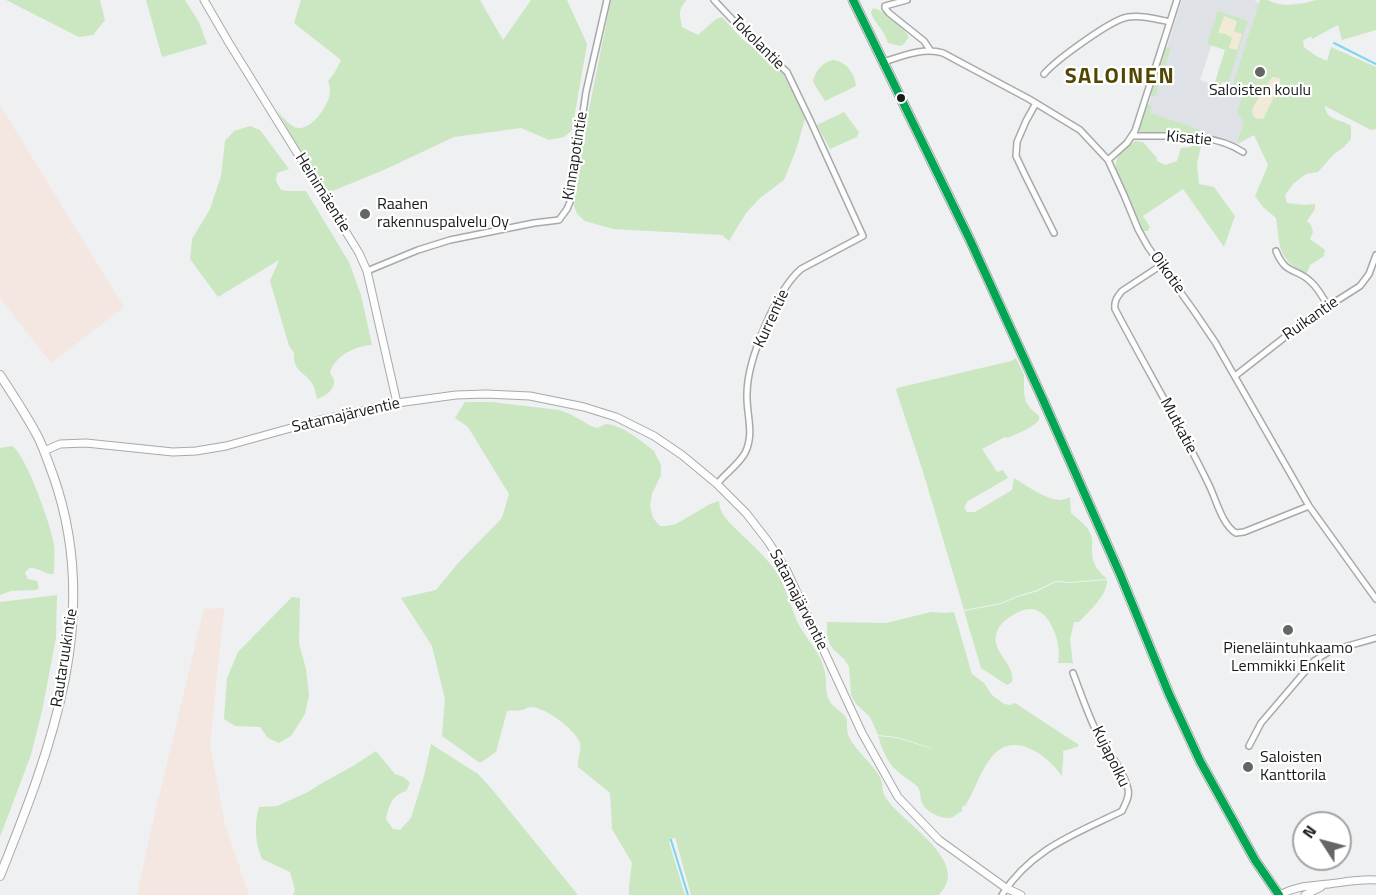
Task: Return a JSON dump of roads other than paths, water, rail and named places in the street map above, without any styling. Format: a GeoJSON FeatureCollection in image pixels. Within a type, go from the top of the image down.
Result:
{"type":"FeatureCollection","features":[{"type":"Feature","properties":{"kind":"highway"},"geometry":{"type":"LineString","coordinates":[[853,0],[965,229],[1044,402],[1200,761],[1255,860],[1279,895]]}},
{"type":"Feature","properties":{"kind":"main road","name":"Rautaruukintie"},"geometry":{"type":"LineString","coordinates":[[0,375],[38,437],[63,507],[72,553],[74,601],[70,646],[59,706],[44,762],[0,876]]}},
{"type":"Feature","properties":{"kind":"street","name":"Heinimäentie"},"geometry":{"type":"LineString","coordinates":[[204,0],[359,253],[367,271],[397,403]]}},
{"type":"Feature","properties":{"kind":"street","name":"Kinnapotintie"},"geometry":{"type":"LineString","coordinates":[[367,271],[435,244],[534,223],[554,221],[563,216],[570,202],[586,92],[607,0]]}},
{"type":"Feature","properties":{"kind":"street","name":"Tokolantie"},"geometry":{"type":"LineString","coordinates":[[714,0],[745,33],[783,67],[811,122]]}},
{"type":"Feature","properties":{"kind":"street"},"geometry":{"type":"LineString","coordinates":[[883,62],[930,50],[924,41],[885,8],[887,5],[907,0]]}},
{"type":"Feature","properties":{"kind":"street"},"geometry":{"type":"LineString","coordinates":[[1108,160],[1132,136],[1177,0]]}},
{"type":"Feature","properties":{"kind":"street"},"geometry":{"type":"LineString","coordinates":[[1044,74],[1085,42],[1120,19],[1137,16],[1170,22]]}},
{"type":"Feature","properties":{"kind":"street","name":"Oikotie"},"geometry":{"type":"LineString","coordinates":[[930,50],[943,52],[1080,130],[1108,160],[1137,229],[1160,266],[1215,342],[1309,506],[1376,599]]}},
{"type":"Feature","properties":{"kind":"street"},"geometry":{"type":"LineString","coordinates":[[1036,103],[1017,142],[1016,156],[1054,233]]}},
{"type":"Feature","properties":{"kind":"street","name":"Kurrentie"},"geometry":{"type":"LineString","coordinates":[[717,484],[744,454],[751,430],[747,406],[748,379],[767,322],[788,284],[801,269],[863,236],[811,122]]}},
{"type":"Feature","properties":{"kind":"street","name":"Kisatie"},"geometry":{"type":"LineString","coordinates":[[1132,136],[1202,137],[1234,146],[1244,152]]}},
{"type":"Feature","properties":{"kind":"street"},"geometry":{"type":"LineString","coordinates":[[1276,251],[1284,265],[1308,278],[1314,284],[1328,306]]}},
{"type":"Feature","properties":{"kind":"street","name":"Ruikantie"},"geometry":{"type":"LineString","coordinates":[[1235,376],[1292,331],[1356,289],[1369,274],[1376,255]]}},
{"type":"Feature","properties":{"kind":"street","name":"Mutkatie"},"geometry":{"type":"LineString","coordinates":[[1160,266],[1127,286],[1117,297],[1114,304],[1115,309],[1210,486],[1227,526],[1236,532],[1244,532],[1309,506]]}},
{"type":"Feature","properties":{"kind":"street","name":"Satamajärventie"},"geometry":{"type":"LineString","coordinates":[[44,451],[60,444],[86,443],[173,452],[196,451],[226,446],[316,421],[397,403],[456,395],[530,396],[584,407],[616,417],[654,436],[682,455],[717,484],[746,513],[786,569],[862,733],[898,797],[939,840],[1004,892],[1021,895]]}},
{"type":"Feature","properties":{"kind":"street"},"geometry":{"type":"LineString","coordinates":[[1249,746],[1261,723],[1314,661],[1330,651],[1376,638]]}},
{"type":"Feature","properties":{"kind":"street","name":"Kujapolku"},"geometry":{"type":"LineString","coordinates":[[1004,892],[1019,872],[1044,850],[1122,811],[1127,800],[1128,790],[1115,761],[1098,734],[1073,673]]}},
{"type":"Feature","properties":{"kind":"street"},"geometry":{"type":"LineString","coordinates":[[1279,895],[1295,888],[1351,880],[1376,880]]}},
{"type":"Feature","properties":{"kind":"street"},"geometry":{"type":"LineString","coordinates":[[1305,895],[1329,884]]}},
{"type":"Feature","properties":{"kind":"waterway"},"geometry":{"type":"LineString","coordinates":[[1334,43],[1376,64]]}},
{"type":"Feature","properties":{"kind":"waterway"},"geometry":{"type":"LineString","coordinates":[[671,840],[688,895]]}},
{"type":"Feature","properties":{"kind":"place","name":"Saloisten koulu"},"geometry":{"type":"Point","coordinates":[1260,72]}},
{"type":"Feature","properties":{"kind":"place","name":"Raahen rakennuspalvelu Oy"},"geometry":{"type":"Point","coordinates":[365,214]}},
{"type":"Feature","properties":{"kind":"place","name":"Pieneläintuhkaamo Lemmikki Enkelit"},"geometry":{"type":"Point","coordinates":[1288,630]}},
{"type":"Feature","properties":{"kind":"place","name":"Saloisten Kanttorila"},"geometry":{"type":"Point","coordinates":[1248,767]}},
{"type":"Feature","properties":{"kind":"district","name":"SALOINEN"},"geometry":{"type":"Point","coordinates":[1120,78]}}]}
